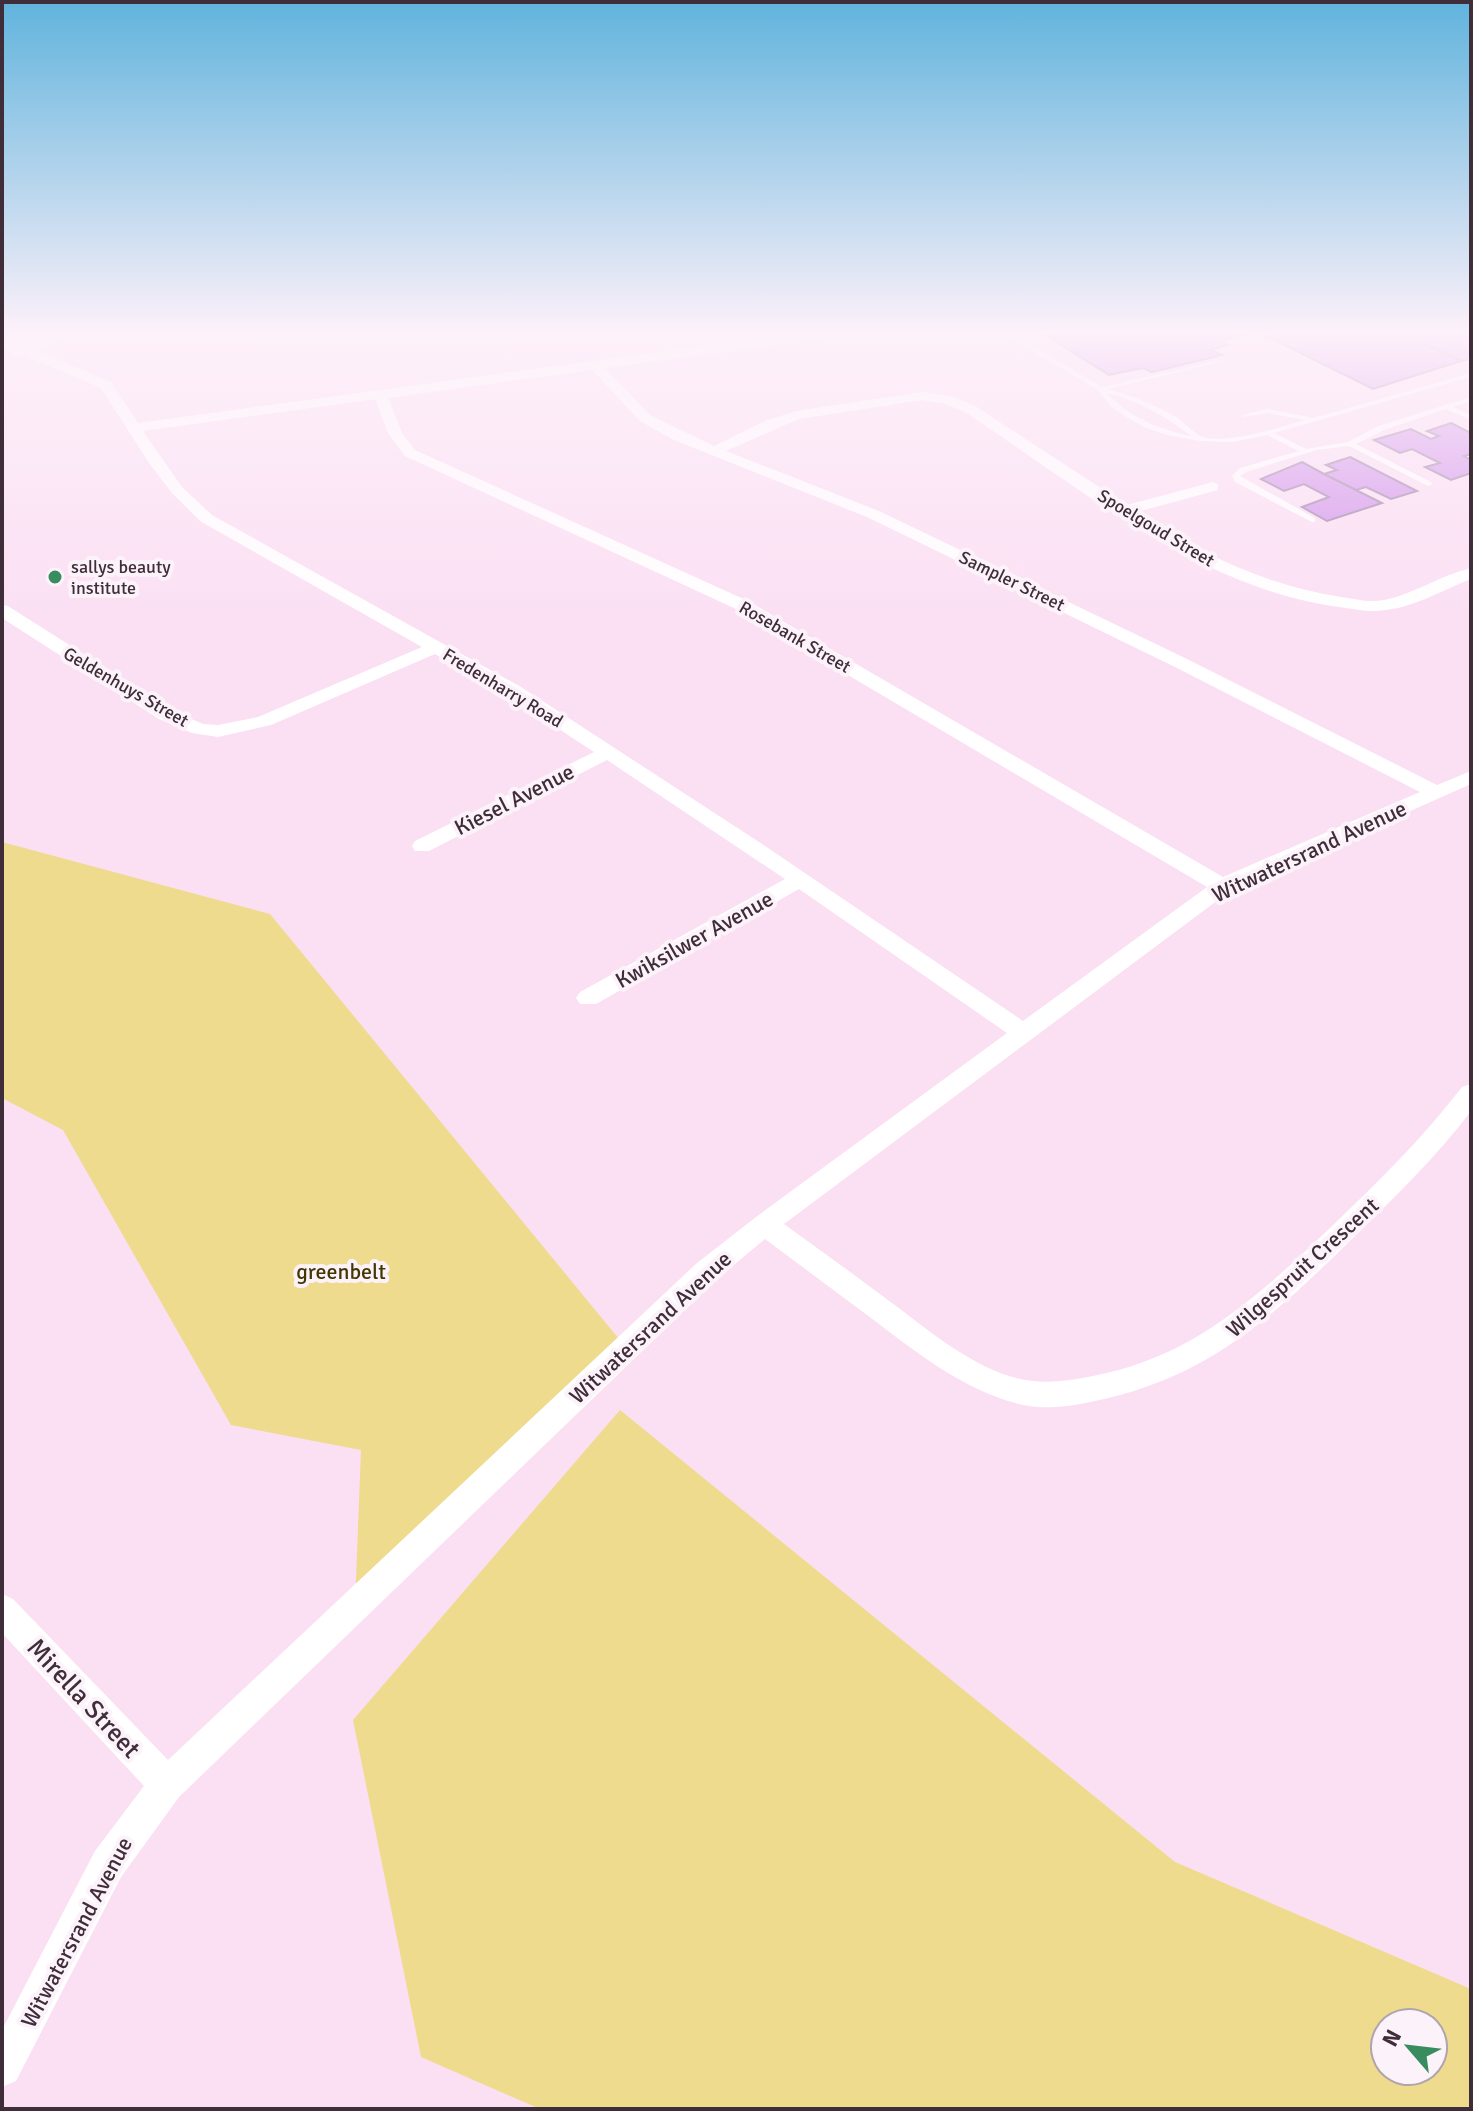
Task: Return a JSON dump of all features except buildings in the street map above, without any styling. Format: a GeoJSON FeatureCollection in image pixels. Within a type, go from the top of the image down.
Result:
{"type":"FeatureCollection","features":[{"type":"Feature","properties":{"kind":"street","name":"Fredenharry Road"},"geometry":{"type":"LineString","coordinates":[[136,430],[154,460],[206,518],[514,691],[800,880],[1022,1032]]}},
{"type":"Feature","properties":{"kind":"street","name":"Rosebank Street"},"geometry":{"type":"LineString","coordinates":[[392,430],[410,453],[742,605],[1222,886]]}},
{"type":"Feature","properties":{"kind":"street","name":"Sampler Street"},"geometry":{"type":"LineString","coordinates":[[669,430],[714,451],[873,514],[1181,663],[1436,792]]}},
{"type":"Feature","properties":{"kind":"street","name":"Spoelgoud Street"},"geometry":{"type":"LineString","coordinates":[[714,451],[759,430]]}},
{"type":"Feature","properties":{"kind":"street","name":"Spoelgoud Street"},"geometry":{"type":"LineString","coordinates":[[1001,430],[1167,539],[1247,578],[1349,605],[1387,605],[1471,573]]}},
{"type":"Feature","properties":{"kind":"street"},"geometry":{"type":"LineString","coordinates":[[1124,511],[1213,487]]}},
{"type":"Feature","properties":{"kind":"street","name":"Geldenhuys Street"},"geometry":{"type":"LineString","coordinates":[[2,610],[166,715],[199,729],[218,731],[264,721],[436,647]]}},
{"type":"Feature","properties":{"kind":"street","name":"Kiesel Avenue"},"geometry":{"type":"LineString","coordinates":[[422,846],[606,753]]}},
{"type":"Feature","properties":{"kind":"street","name":"Witwatersrand Avenue"},"geometry":{"type":"LineString","coordinates":[[2,2067],[108,1864],[167,1785],[655,1319],[765,1224],[1222,886],[1471,777]]}},
{"type":"Feature","properties":{"kind":"street","name":"Kwiksilwer Avenue"},"geometry":{"type":"LineString","coordinates":[[588,998],[800,880]]}},
{"type":"Feature","properties":{"kind":"street","name":"Wilgespruit Crescent"},"geometry":{"type":"LineString","coordinates":[[765,1224],[904,1327],[985,1380],[1022,1392],[1052,1395],[1113,1387],[1190,1359],[1227,1336],[1303,1271],[1403,1173],[1434,1142],[1471,1093]]}},
{"type":"Feature","properties":{"kind":"street","name":"Mirella Street"},"geometry":{"type":"LineString","coordinates":[[2,1610],[167,1785]]}},
{"type":"Feature","properties":{"kind":"lane"},"geometry":{"type":"LineString","coordinates":[[1161,430],[1200,439],[1239,440],[1280,430]]}},
{"type":"Feature","properties":{"kind":"lane"},"geometry":{"type":"LineString","coordinates":[[1189,430],[1200,439]]}},
{"type":"Feature","properties":{"kind":"lane"},"geometry":{"type":"LineString","coordinates":[[1312,520],[1238,480],[1236,476],[1243,470],[1309,450],[1350,444],[1378,430]]}},
{"type":"Feature","properties":{"kind":"lane"},"geometry":{"type":"LineString","coordinates":[[1272,432],[1309,450]]}},
{"type":"Feature","properties":{"kind":"lane"},"geometry":{"type":"LineString","coordinates":[[1350,444],[1428,484]]}},
{"type":"Feature","properties":{"kind":"green space","name":"greenbelt"},"geometry":{"type":"Polygon","coordinates":[[[2,842],[270,914],[628,1350],[355,1606],[361,1450],[231,1425],[63,1130],[2,1098],[2,842]]]}},
{"type":"Feature","properties":{"kind":"green space"},"geometry":{"type":"Polygon","coordinates":[[[620,1410],[1175,1862],[1471,1989],[1471,2109],[540,2109],[421,2057],[353,1720],[620,1410]]]}},
{"type":"Feature","properties":{"kind":"place","name":"sallys beauty institute"},"geometry":{"type":"Point","coordinates":[55,577]}}]}
